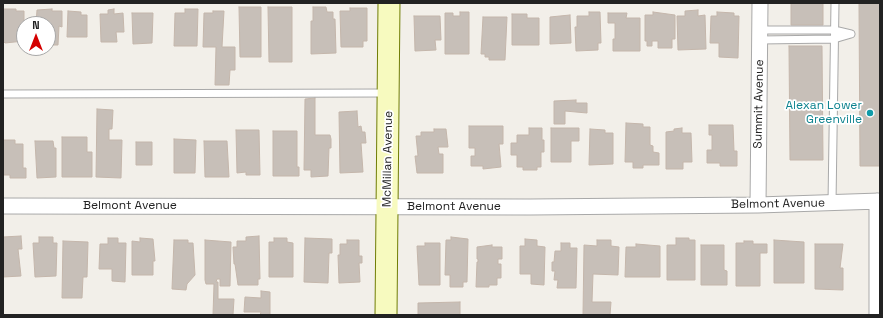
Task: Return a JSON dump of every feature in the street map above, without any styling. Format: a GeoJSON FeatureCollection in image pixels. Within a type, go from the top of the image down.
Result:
{"type":"FeatureCollection","features":[{"type":"Feature","properties":{"kind":"street","name":"McMillan Avenue"},"geometry":{"type":"LineString","coordinates":[[386,315],[389,3]]}},
{"type":"Feature","properties":{"kind":"street","name":"Summit Avenue"},"geometry":{"type":"LineString","coordinates":[[758,205],[760,3]]}},
{"type":"Feature","properties":{"kind":"street","name":"Belmont Avenue"},"geometry":{"type":"LineString","coordinates":[[3,206],[388,207],[758,205],[832,204],[878,201]]}},
{"type":"Feature","properties":{"kind":"street"},"geometry":{"type":"LineString","coordinates":[[877,315],[878,201]]}},
{"type":"Feature","properties":{"kind":"lane"},"geometry":{"type":"LineString","coordinates":[[832,204],[835,3]]}},
{"type":"Feature","properties":{"kind":"lane"},"geometry":{"type":"LineString","coordinates":[[834,30],[851,34],[834,39],[760,35],[834,30]]}},
{"type":"Feature","properties":{"kind":"lane"},"geometry":{"type":"LineString","coordinates":[[3,94],[389,93]]}},
{"type":"Feature","properties":{"kind":"building"},"geometry":{"type":"Polygon","coordinates":[[[791,3],[823,3],[823,25],[791,25],[791,3]]]}},
{"type":"Feature","properties":{"kind":"building","name":"Alexan Lower Greenville"},"geometry":{"type":"Polygon","coordinates":[[[859,3],[880,3],[880,166],[860,166],[859,3]]]}},
{"type":"Feature","properties":{"kind":"building"},"geometry":{"type":"Polygon","coordinates":[[[239,7],[261,7],[261,57],[240,57],[239,7]]]}},
{"type":"Feature","properties":{"kind":"building"},"geometry":{"type":"Polygon","coordinates":[[[268,7],[292,7],[292,62],[269,62],[268,7]]]}},
{"type":"Feature","properties":{"kind":"building"},"geometry":{"type":"Polygon","coordinates":[[[313,7],[326,7],[327,12],[333,12],[333,19],[335,19],[336,53],[311,54],[311,21],[313,21],[313,7]]]}},
{"type":"Feature","properties":{"kind":"building"},"geometry":{"type":"Polygon","coordinates":[[[350,8],[367,8],[367,41],[363,41],[363,47],[341,47],[340,11],[350,11],[350,8]]]}},
{"type":"Feature","properties":{"kind":"building"},"geometry":{"type":"Polygon","coordinates":[[[3,9],[16,9],[16,11],[24,11],[24,16],[16,16],[16,42],[5,43],[3,41],[3,9]]]}},
{"type":"Feature","properties":{"kind":"building"},"geometry":{"type":"Polygon","coordinates":[[[52,9],[52,11],[62,11],[62,27],[59,26],[58,45],[56,45],[56,16],[37,16],[37,10],[52,9]]]}},
{"type":"Feature","properties":{"kind":"building"},"geometry":{"type":"Polygon","coordinates":[[[114,9],[114,14],[123,13],[124,32],[116,32],[117,42],[101,42],[100,14],[108,14],[108,10],[114,9]]]}},
{"type":"Feature","properties":{"kind":"building"},"geometry":{"type":"Polygon","coordinates":[[[185,9],[198,9],[197,46],[174,46],[175,13],[185,13],[185,9]]]}},
{"type":"Feature","properties":{"kind":"building"},"geometry":{"type":"Polygon","coordinates":[[[698,10],[698,16],[705,15],[706,49],[678,50],[677,16],[685,16],[685,11],[698,10]]]}},
{"type":"Feature","properties":{"kind":"building"},"geometry":{"type":"Polygon","coordinates":[[[68,11],[81,12],[81,15],[87,15],[87,37],[67,37],[68,11]]]}},
{"type":"Feature","properties":{"kind":"building"},"geometry":{"type":"Polygon","coordinates":[[[213,11],[224,11],[222,47],[235,47],[235,70],[230,70],[229,85],[215,85],[216,47],[203,47],[204,13],[213,13],[213,11]]]}},
{"type":"Feature","properties":{"kind":"building"},"geometry":{"type":"Polygon","coordinates":[[[460,12],[469,12],[469,54],[445,54],[445,13],[453,13],[453,16],[460,16],[460,12]]]}},
{"type":"Feature","properties":{"kind":"building"},"geometry":{"type":"Polygon","coordinates":[[[589,12],[600,12],[601,43],[598,43],[598,50],[576,51],[575,27],[577,27],[577,16],[589,16],[589,12]]]}},
{"type":"Feature","properties":{"kind":"building"},"geometry":{"type":"Polygon","coordinates":[[[653,12],[675,15],[675,39],[672,39],[672,48],[658,48],[658,41],[652,41],[652,46],[647,46],[647,41],[645,41],[645,15],[653,15],[653,12]]]}},
{"type":"Feature","properties":{"kind":"building"},"geometry":{"type":"Polygon","coordinates":[[[717,12],[734,13],[734,16],[739,16],[738,58],[719,57],[719,43],[710,43],[711,16],[717,16],[717,12]]]}},
{"type":"Feature","properties":{"kind":"building"},"geometry":{"type":"Polygon","coordinates":[[[132,13],[153,13],[152,43],[133,44],[132,13]]]}},
{"type":"Feature","properties":{"kind":"building"},"geometry":{"type":"Polygon","coordinates":[[[608,13],[627,13],[626,18],[640,18],[640,51],[613,51],[615,23],[608,23],[608,13]]]}},
{"type":"Feature","properties":{"kind":"building"},"geometry":{"type":"Polygon","coordinates":[[[512,14],[527,14],[527,18],[539,18],[539,45],[512,45],[512,14]]]}},
{"type":"Feature","properties":{"kind":"building"},"geometry":{"type":"Polygon","coordinates":[[[570,15],[571,43],[550,44],[550,17],[570,15]]]}},
{"type":"Feature","properties":{"kind":"building"},"geometry":{"type":"Polygon","coordinates":[[[414,16],[440,16],[441,40],[435,40],[436,50],[415,51],[414,16]]]}},
{"type":"Feature","properties":{"kind":"building"},"geometry":{"type":"Polygon","coordinates":[[[483,17],[507,17],[505,60],[489,60],[489,57],[485,57],[485,54],[481,54],[483,17]]]}},
{"type":"Feature","properties":{"kind":"building"},"geometry":{"type":"Polygon","coordinates":[[[789,46],[822,46],[823,160],[790,160],[789,46]]]}},
{"type":"Feature","properties":{"kind":"building"},"geometry":{"type":"Polygon","coordinates":[[[315,98],[315,135],[330,135],[331,148],[329,148],[328,176],[311,177],[311,170],[304,170],[305,99],[315,98]]]}},
{"type":"Feature","properties":{"kind":"building"},"geometry":{"type":"Polygon","coordinates":[[[576,100],[576,103],[587,103],[587,113],[565,111],[565,124],[554,124],[554,101],[576,100]]]}},
{"type":"Feature","properties":{"kind":"building"},"geometry":{"type":"Polygon","coordinates":[[[97,109],[113,110],[112,129],[109,129],[109,140],[122,140],[121,178],[96,177],[97,109]]]}},
{"type":"Feature","properties":{"kind":"building"},"geometry":{"type":"Polygon","coordinates":[[[357,111],[358,127],[361,126],[362,132],[365,132],[366,143],[361,143],[363,172],[340,173],[339,112],[357,111]]]}},
{"type":"Feature","properties":{"kind":"building"},"geometry":{"type":"Polygon","coordinates":[[[626,123],[643,124],[643,127],[650,127],[650,145],[653,146],[653,152],[659,153],[659,165],[643,165],[643,168],[633,168],[633,162],[625,162],[626,123]]]}},
{"type":"Feature","properties":{"kind":"building"},"geometry":{"type":"Polygon","coordinates":[[[709,125],[733,125],[734,151],[737,151],[737,166],[720,166],[720,163],[707,163],[707,150],[712,150],[712,135],[709,135],[709,125]]]}},
{"type":"Feature","properties":{"kind":"building"},"geometry":{"type":"Polygon","coordinates":[[[469,126],[503,126],[503,144],[499,144],[501,167],[483,169],[483,166],[471,166],[471,156],[475,156],[475,148],[469,148],[469,126]]]}},
{"type":"Feature","properties":{"kind":"building"},"geometry":{"type":"Polygon","coordinates":[[[529,128],[542,128],[544,152],[541,152],[541,167],[537,167],[537,170],[523,170],[523,167],[517,167],[517,155],[511,155],[511,143],[517,143],[517,135],[529,135],[529,128]]]}},
{"type":"Feature","properties":{"kind":"building"},"geometry":{"type":"Polygon","coordinates":[[[551,128],[579,128],[579,141],[571,141],[571,162],[551,162],[551,128]]]}},
{"type":"Feature","properties":{"kind":"building"},"geometry":{"type":"Polygon","coordinates":[[[682,128],[682,133],[691,133],[692,162],[683,162],[683,169],[666,169],[666,132],[682,128]]]}},
{"type":"Feature","properties":{"kind":"building"},"geometry":{"type":"Polygon","coordinates":[[[434,129],[446,129],[448,147],[438,147],[439,154],[443,154],[443,173],[417,173],[415,156],[418,156],[416,136],[421,136],[421,132],[434,132],[434,129]]]}},
{"type":"Feature","properties":{"kind":"building"},"geometry":{"type":"Polygon","coordinates":[[[590,129],[605,130],[605,133],[613,133],[613,164],[589,165],[590,129]]]}},
{"type":"Feature","properties":{"kind":"building"},"geometry":{"type":"Polygon","coordinates":[[[236,130],[259,130],[260,175],[246,175],[246,172],[237,173],[236,130]]]}},
{"type":"Feature","properties":{"kind":"building"},"geometry":{"type":"Polygon","coordinates":[[[273,131],[297,131],[297,167],[299,167],[299,176],[273,176],[273,131]]]}},
{"type":"Feature","properties":{"kind":"building"},"geometry":{"type":"Polygon","coordinates":[[[62,137],[87,137],[87,152],[92,152],[92,177],[62,177],[62,137]]]}},
{"type":"Feature","properties":{"kind":"building"},"geometry":{"type":"Polygon","coordinates":[[[174,139],[196,140],[195,173],[174,173],[174,139]]]}},
{"type":"Feature","properties":{"kind":"building"},"geometry":{"type":"Polygon","coordinates":[[[3,140],[15,140],[15,144],[23,144],[23,168],[26,168],[26,178],[10,178],[10,175],[3,175],[3,140]]]}},
{"type":"Feature","properties":{"kind":"building"},"geometry":{"type":"Polygon","coordinates":[[[35,141],[53,141],[54,148],[56,148],[56,177],[37,178],[35,141]]]}},
{"type":"Feature","properties":{"kind":"building"},"geometry":{"type":"Polygon","coordinates":[[[204,141],[227,141],[229,177],[205,177],[204,141]]]}},
{"type":"Feature","properties":{"kind":"building"},"geometry":{"type":"Polygon","coordinates":[[[136,142],[152,142],[152,165],[136,165],[136,142]]]}},
{"type":"Feature","properties":{"kind":"building"},"geometry":{"type":"Polygon","coordinates":[[[21,236],[22,249],[18,249],[21,276],[3,277],[3,237],[21,236]]]}},
{"type":"Feature","properties":{"kind":"building"},"geometry":{"type":"Polygon","coordinates":[[[259,236],[260,279],[258,279],[258,285],[238,285],[234,264],[233,247],[237,247],[237,241],[246,241],[246,237],[259,236]]]}},
{"type":"Feature","properties":{"kind":"building"},"geometry":{"type":"Polygon","coordinates":[[[39,237],[53,237],[53,243],[57,243],[56,276],[35,277],[33,243],[39,243],[39,237]]]}},
{"type":"Feature","properties":{"kind":"building"},"geometry":{"type":"Polygon","coordinates":[[[451,237],[468,239],[467,282],[463,282],[463,287],[450,287],[450,275],[445,275],[446,240],[451,240],[451,237]]]}},
{"type":"Feature","properties":{"kind":"building"},"geometry":{"type":"Polygon","coordinates":[[[108,238],[118,238],[118,243],[126,243],[125,282],[112,281],[112,269],[99,269],[100,244],[108,244],[108,238]]]}},
{"type":"Feature","properties":{"kind":"building"},"geometry":{"type":"Polygon","coordinates":[[[140,238],[153,239],[155,261],[153,261],[153,275],[132,275],[132,241],[140,242],[140,238]]]}},
{"type":"Feature","properties":{"kind":"building"},"geometry":{"type":"Polygon","coordinates":[[[274,238],[287,238],[287,242],[293,243],[293,277],[269,277],[269,242],[274,242],[274,238]]]}},
{"type":"Feature","properties":{"kind":"building"},"geometry":{"type":"Polygon","coordinates":[[[305,238],[332,239],[332,253],[329,253],[328,283],[304,282],[305,238]]]}},
{"type":"Feature","properties":{"kind":"building"},"geometry":{"type":"Polygon","coordinates":[[[676,238],[689,238],[689,240],[695,240],[695,280],[667,280],[667,245],[676,245],[676,238]]]}},
{"type":"Feature","properties":{"kind":"building"},"geometry":{"type":"Polygon","coordinates":[[[525,239],[537,240],[537,246],[545,247],[544,285],[531,284],[531,274],[520,274],[520,246],[525,246],[525,239]]]}},
{"type":"Feature","properties":{"kind":"building"},"geometry":{"type":"Polygon","coordinates":[[[174,240],[188,240],[188,243],[193,243],[195,275],[187,284],[186,290],[172,289],[174,240]]]}},
{"type":"Feature","properties":{"kind":"building"},"geometry":{"type":"Polygon","coordinates":[[[205,240],[231,242],[230,286],[220,286],[220,279],[217,279],[216,282],[218,282],[218,299],[234,299],[233,315],[213,315],[214,284],[206,284],[205,280],[205,240]]]}},
{"type":"Feature","properties":{"kind":"building"},"geometry":{"type":"Polygon","coordinates":[[[347,240],[359,240],[359,256],[362,256],[362,263],[359,263],[360,282],[339,283],[338,255],[340,255],[340,244],[347,244],[347,240]]]}},
{"type":"Feature","properties":{"kind":"building"},"geometry":{"type":"Polygon","coordinates":[[[597,240],[611,240],[611,246],[619,247],[618,275],[593,274],[592,302],[611,302],[610,315],[583,315],[584,245],[597,246],[597,240]]]}},
{"type":"Feature","properties":{"kind":"building"},"geometry":{"type":"Polygon","coordinates":[[[774,240],[804,242],[804,283],[774,283],[774,240]]]}},
{"type":"Feature","properties":{"kind":"building"},"geometry":{"type":"Polygon","coordinates":[[[63,241],[88,242],[87,277],[83,277],[82,298],[62,298],[63,241]]]}},
{"type":"Feature","properties":{"kind":"building"},"geometry":{"type":"Polygon","coordinates":[[[744,241],[753,241],[753,244],[767,244],[767,253],[760,253],[760,286],[736,286],[736,243],[744,243],[744,241]]]}},
{"type":"Feature","properties":{"kind":"building"},"geometry":{"type":"Polygon","coordinates":[[[425,243],[440,243],[440,285],[419,285],[417,246],[425,246],[425,243]]]}},
{"type":"Feature","properties":{"kind":"building"},"geometry":{"type":"Polygon","coordinates":[[[561,243],[570,243],[570,248],[577,248],[576,288],[557,288],[558,280],[554,280],[555,271],[552,271],[552,262],[554,262],[555,251],[561,251],[561,243]]]}},
{"type":"Feature","properties":{"kind":"building"},"geometry":{"type":"Polygon","coordinates":[[[636,244],[660,246],[660,277],[625,277],[626,247],[636,247],[636,244]]]}},
{"type":"Feature","properties":{"kind":"building"},"geometry":{"type":"Polygon","coordinates":[[[815,244],[843,244],[840,268],[843,268],[843,290],[815,289],[815,244]]]}},
{"type":"Feature","properties":{"kind":"building"},"geometry":{"type":"Polygon","coordinates":[[[492,245],[492,247],[502,247],[502,259],[498,259],[498,264],[501,264],[501,278],[497,278],[497,285],[489,285],[489,287],[476,287],[478,262],[477,247],[492,245]]]}},
{"type":"Feature","properties":{"kind":"building"},"geometry":{"type":"Polygon","coordinates":[[[701,245],[724,245],[724,270],[727,271],[727,285],[701,285],[701,245]]]}},
{"type":"Feature","properties":{"kind":"building"},"geometry":{"type":"Polygon","coordinates":[[[261,291],[270,292],[270,315],[260,315],[261,312],[244,312],[245,297],[261,298],[261,291]]]}},
{"type":"Feature","properties":{"kind":"building"},"geometry":{"type":"Polygon","coordinates":[[[460,302],[460,315],[418,315],[418,303],[460,302]]]}},
{"type":"Feature","properties":{"kind":"place","name":"Alexan Lower Greenville"},"geometry":{"type":"Point","coordinates":[870,113]}}]}
